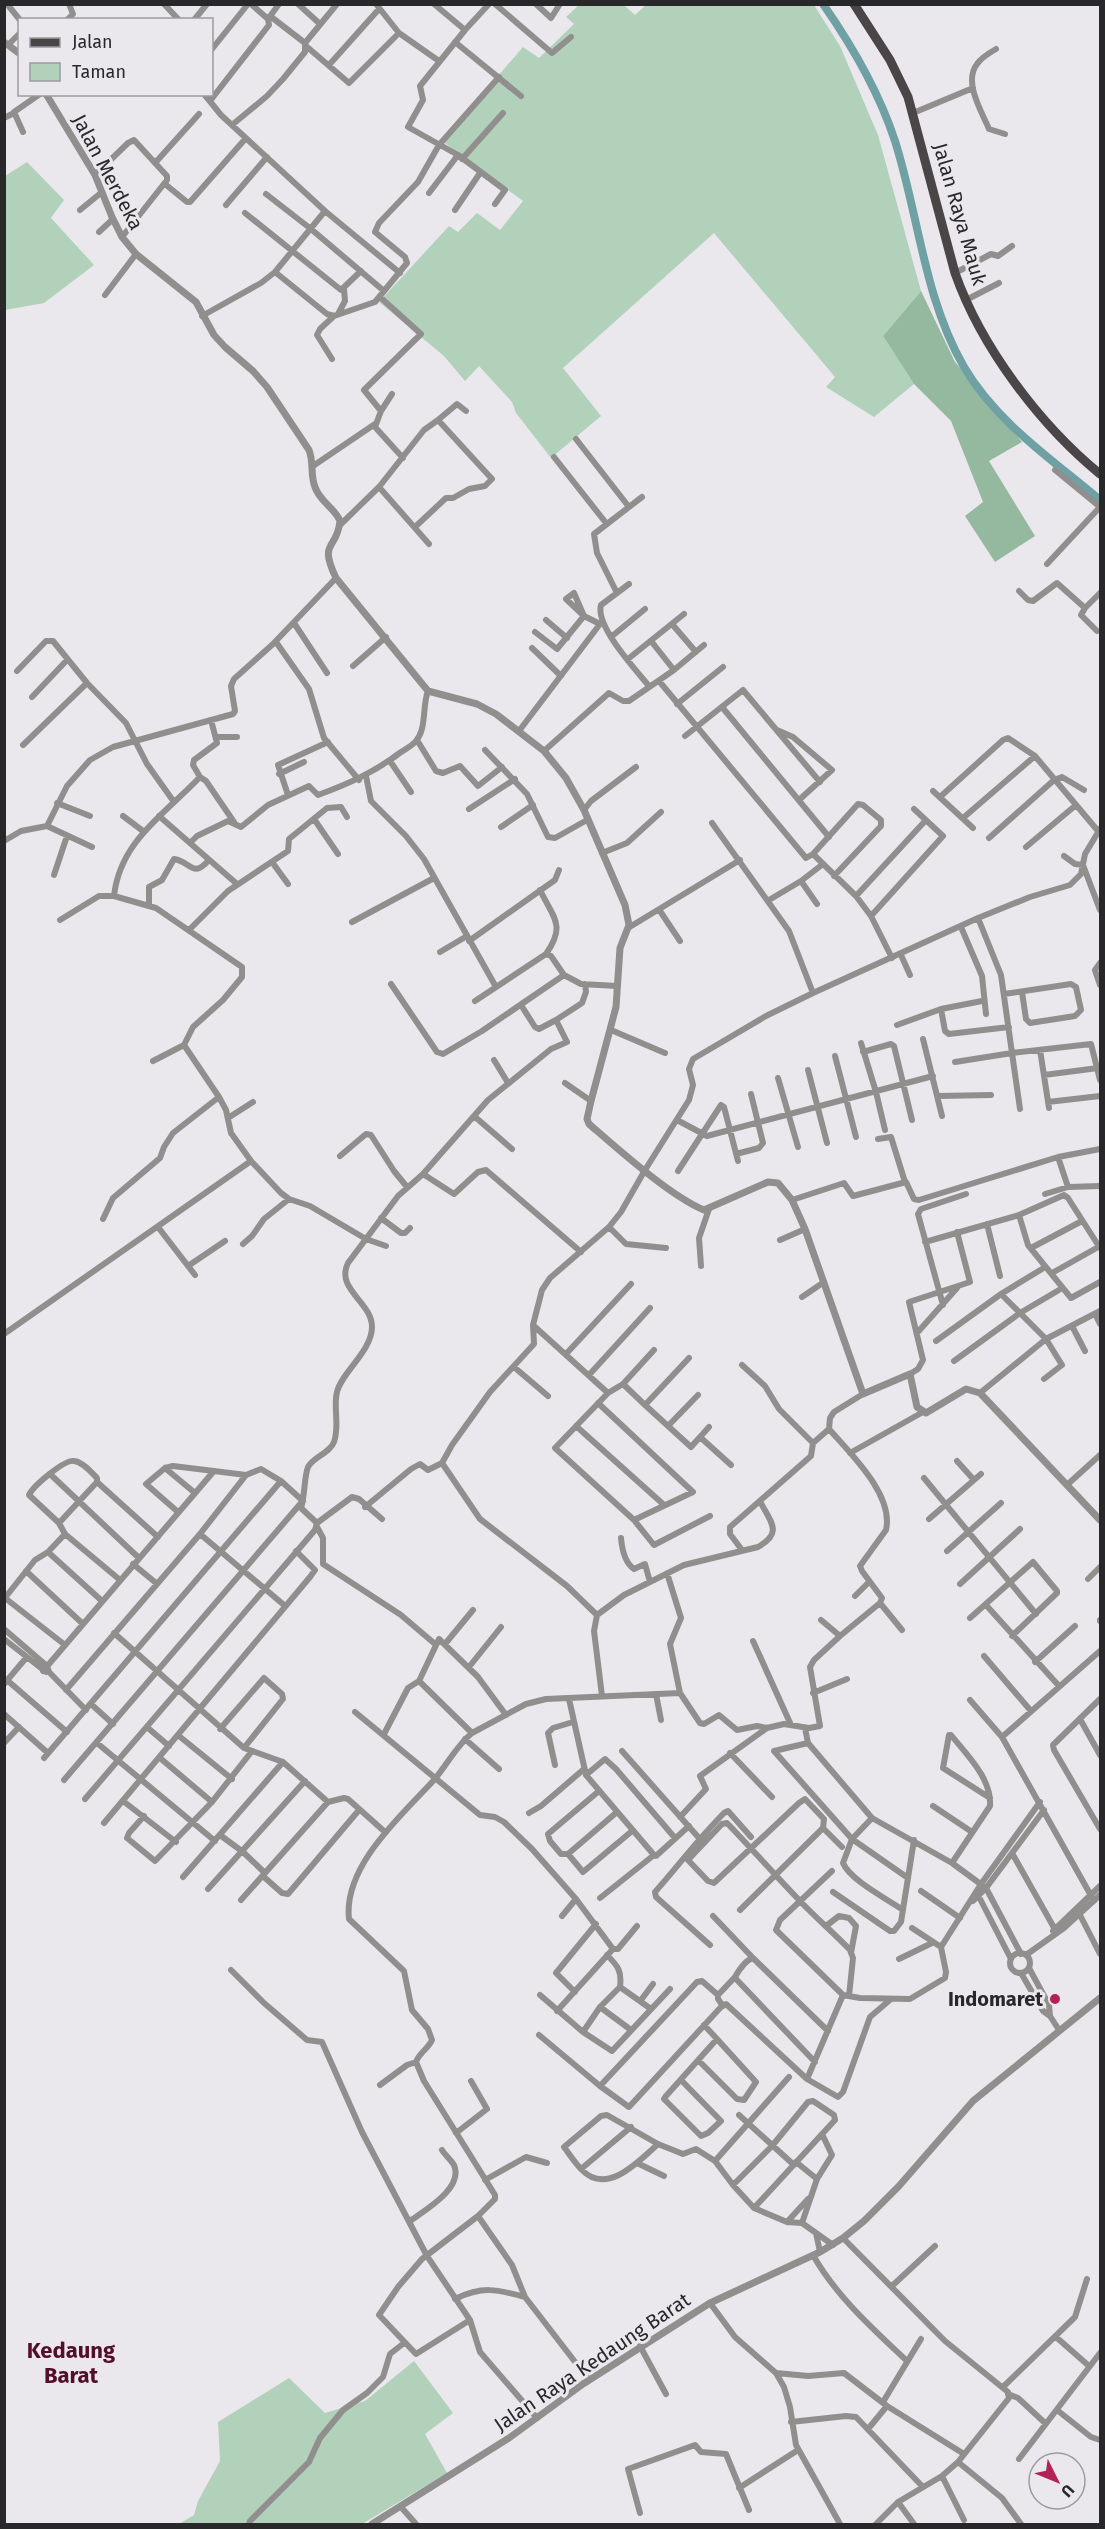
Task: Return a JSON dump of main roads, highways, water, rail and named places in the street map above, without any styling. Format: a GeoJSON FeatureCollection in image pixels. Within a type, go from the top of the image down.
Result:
{"type":"FeatureCollection","features":[{"type":"Feature","properties":{"kind":"main road","name":"Jalan Raya Mauk"},"geometry":{"type":"LineString","coordinates":[[854,4],[890,60],[914,113],[955,273],[966,300],[1002,366],[1029,402],[1064,441],[1101,474]]}},
{"type":"Feature","properties":{"kind":"waterway"},"geometry":{"type":"LineString","coordinates":[[823,4],[864,70],[889,123],[931,285],[951,341],[964,367],[977,387],[1009,423],[1100,500]]}},
{"type":"Feature","properties":{"kind":"place","name":"Indomaret"},"geometry":{"type":"Point","coordinates":[1055,1999]}},
{"type":"Feature","properties":{"kind":"district","name":"Kedaung Barat"},"geometry":{"type":"Point","coordinates":[71,2362]}}]}
